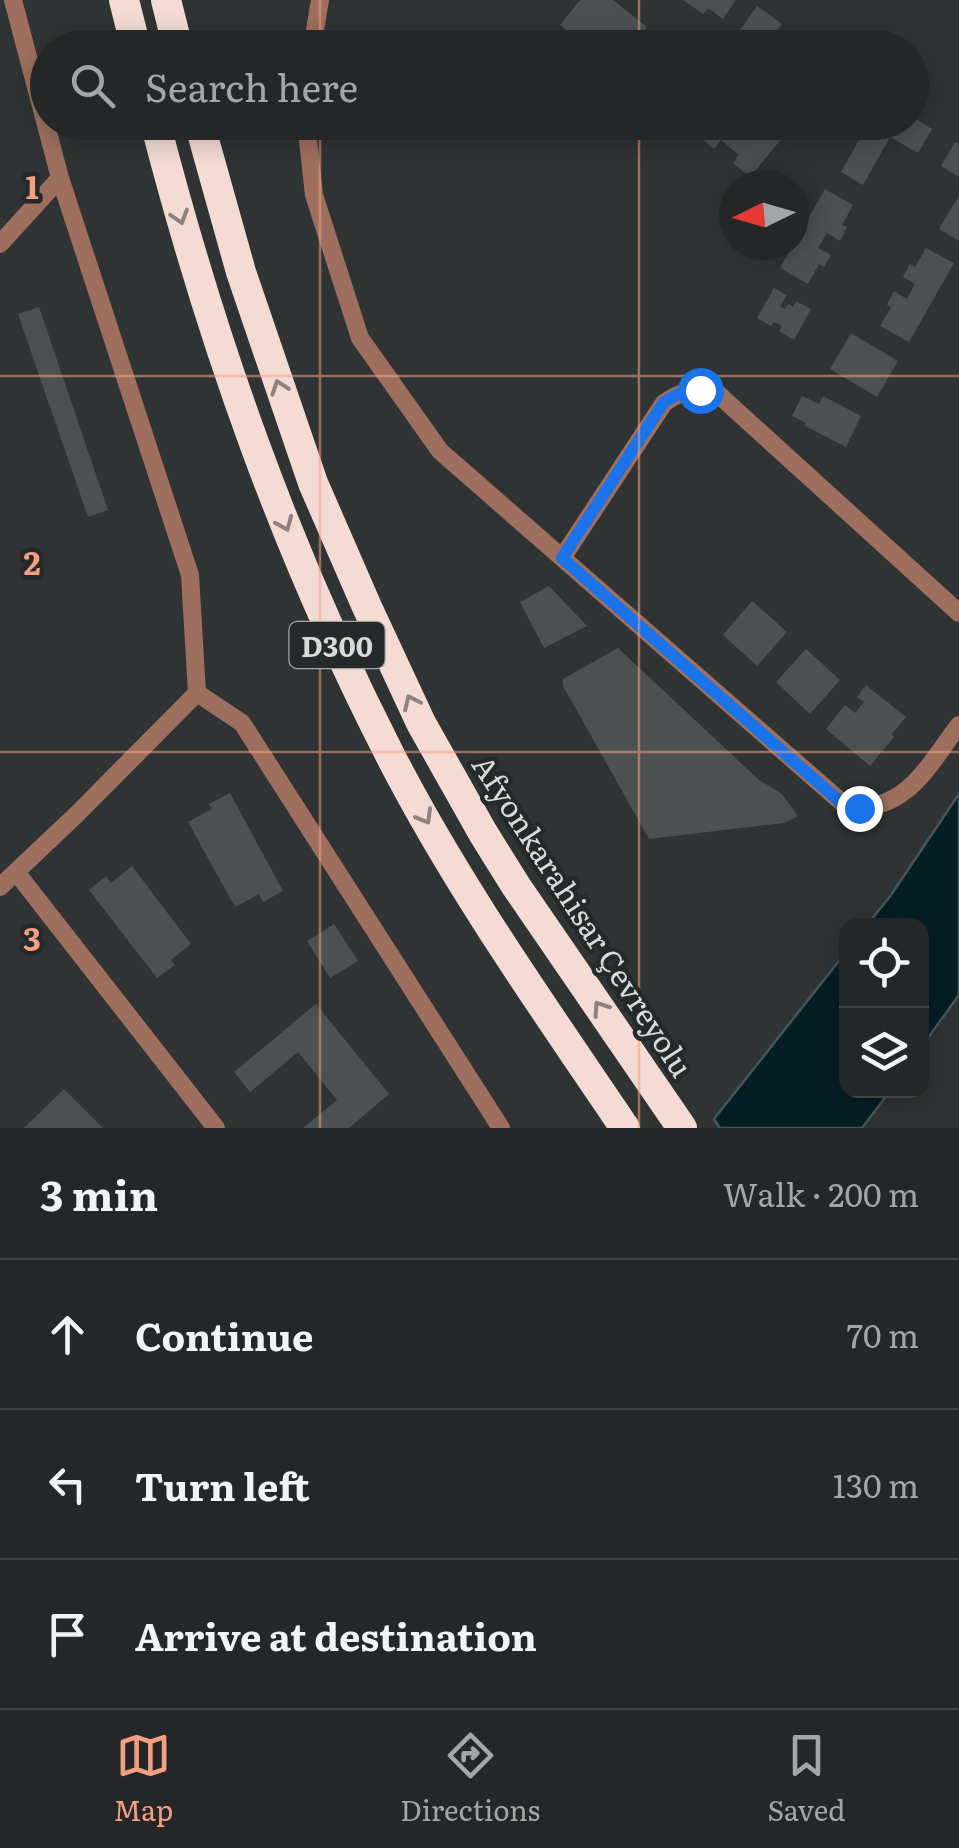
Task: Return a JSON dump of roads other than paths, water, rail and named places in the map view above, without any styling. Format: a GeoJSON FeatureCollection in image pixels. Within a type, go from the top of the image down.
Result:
{"type":"FeatureCollection","features":[{"type":"Feature","properties":{"kind":"highway"},"geometry":{"type":"LineString","coordinates":[[124,0],[132,30]]}},
{"type":"Feature","properties":{"kind":"highway"},"geometry":{"type":"LineString","coordinates":[[166,0],[174,30]]}},
{"type":"Feature","properties":{"kind":"highway","name":"D300"},"geometry":{"type":"LineString","coordinates":[[160,140],[219,346],[268,487],[328,625],[391,757],[461,880],[623,1124]]}},
{"type":"Feature","properties":{"kind":"highway","name":"Afyonkarahisar Çevreyolu"},"geometry":{"type":"LineString","coordinates":[[204,140],[241,272],[313,483],[420,723],[516,886],[682,1128]]}},
{"type":"Feature","properties":{"kind":"street"},"geometry":{"type":"LineString","coordinates":[[12,0],[30,67]]}},
{"type":"Feature","properties":{"kind":"street"},"geometry":{"type":"LineString","coordinates":[[315,30],[320,0]]}},
{"type":"Feature","properties":{"kind":"street"},"geometry":{"type":"LineString","coordinates":[[0,887],[197,693],[190,575],[50,140]]}},
{"type":"Feature","properties":{"kind":"street"},"geometry":{"type":"LineString","coordinates":[[308,140],[314,195],[360,338],[440,451],[847,808],[870,808],[905,792],[959,725]]}},
{"type":"Feature","properties":{"kind":"street"},"geometry":{"type":"LineString","coordinates":[[0,244],[60,178]]}},
{"type":"Feature","properties":{"kind":"street"},"geometry":{"type":"LineString","coordinates":[[562,558],[664,402],[682,392],[700,390],[718,394],[959,612]]}},
{"type":"Feature","properties":{"kind":"street"},"geometry":{"type":"LineString","coordinates":[[197,693],[242,723],[501,1128]]}},
{"type":"Feature","properties":{"kind":"street"},"geometry":{"type":"LineString","coordinates":[[16,872],[216,1128]]}},
{"type":"Feature","properties":{"kind":"water"},"geometry":{"type":"Polygon","coordinates":[[[959,794],[959,995],[929,1036],[929,918],[873,918],[959,794]]]}},
{"type":"Feature","properties":{"kind":"water"},"geometry":{"type":"Polygon","coordinates":[[[839,961],[839,1098],[885,1098],[862,1128],[720,1128],[714,1119],[839,961]]]}}]}
